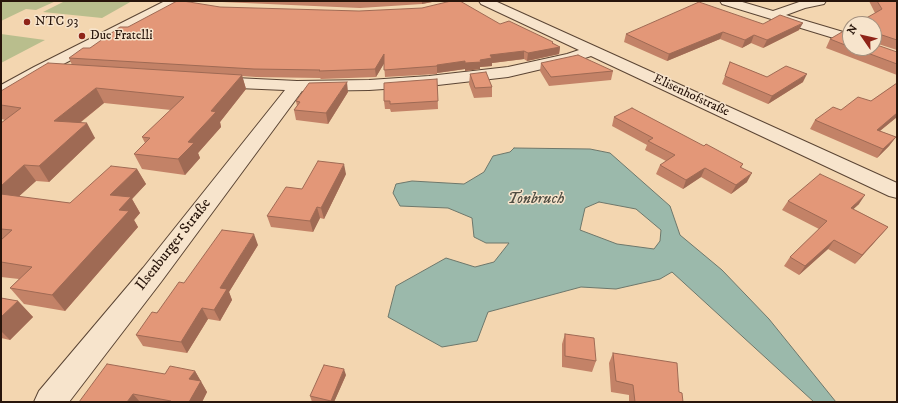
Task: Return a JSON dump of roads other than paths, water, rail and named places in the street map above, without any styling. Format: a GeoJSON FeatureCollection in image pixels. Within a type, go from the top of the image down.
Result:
{"type":"FeatureCollection","features":[{"type":"Feature","properties":{"kind":"street"},"geometry":{"type":"LineString","coordinates":[[1,92],[40,70],[176,1],[190,3]]}},
{"type":"Feature","properties":{"kind":"street","name":"Elisenhofstraße"},"geometry":{"type":"LineString","coordinates":[[484,1],[897,191]]}},
{"type":"Feature","properties":{"kind":"street"},"geometry":{"type":"LineString","coordinates":[[726,1],[842,37]]}},
{"type":"Feature","properties":{"kind":"street"},"geometry":{"type":"LineString","coordinates":[[774,15],[801,5],[820,1]]}},
{"type":"Feature","properties":{"kind":"street"},"geometry":{"type":"LineString","coordinates":[[197,80],[297,86],[369,85],[436,80],[497,74],[571,58],[592,50]]}},
{"type":"Feature","properties":{"kind":"street"},"geometry":{"type":"LineString","coordinates":[[40,70],[65,72]]}},
{"type":"Feature","properties":{"kind":"street","name":"Ilsenburger Straße"},"geometry":{"type":"LineString","coordinates":[[50,402],[156,269],[297,86]]}},
{"type":"Feature","properties":{"kind":"water","name":"Tonbruch"},"geometry":{"type":"Polygon","coordinates":[[[514,148],[590,149],[610,153],[670,206],[680,235],[722,270],[769,319],[836,402],[814,402],[672,272],[660,279],[616,289],[581,287],[488,312],[477,341],[442,347],[388,317],[396,286],[446,258],[475,267],[494,262],[509,243],[486,243],[474,237],[472,218],[448,208],[400,206],[393,193],[396,184],[412,181],[464,184],[484,172],[493,156],[510,152],[514,148]],[[599,202],[585,208],[580,230],[617,244],[654,249],[660,241],[661,230],[636,209],[599,202]]]}},
{"type":"Feature","properties":{"kind":"place","name":"NTC 93"},"geometry":{"type":"Point","coordinates":[27,22]}},
{"type":"Feature","properties":{"kind":"place","name":"Due Fratelli"},"geometry":{"type":"Point","coordinates":[82,36]}}]}
